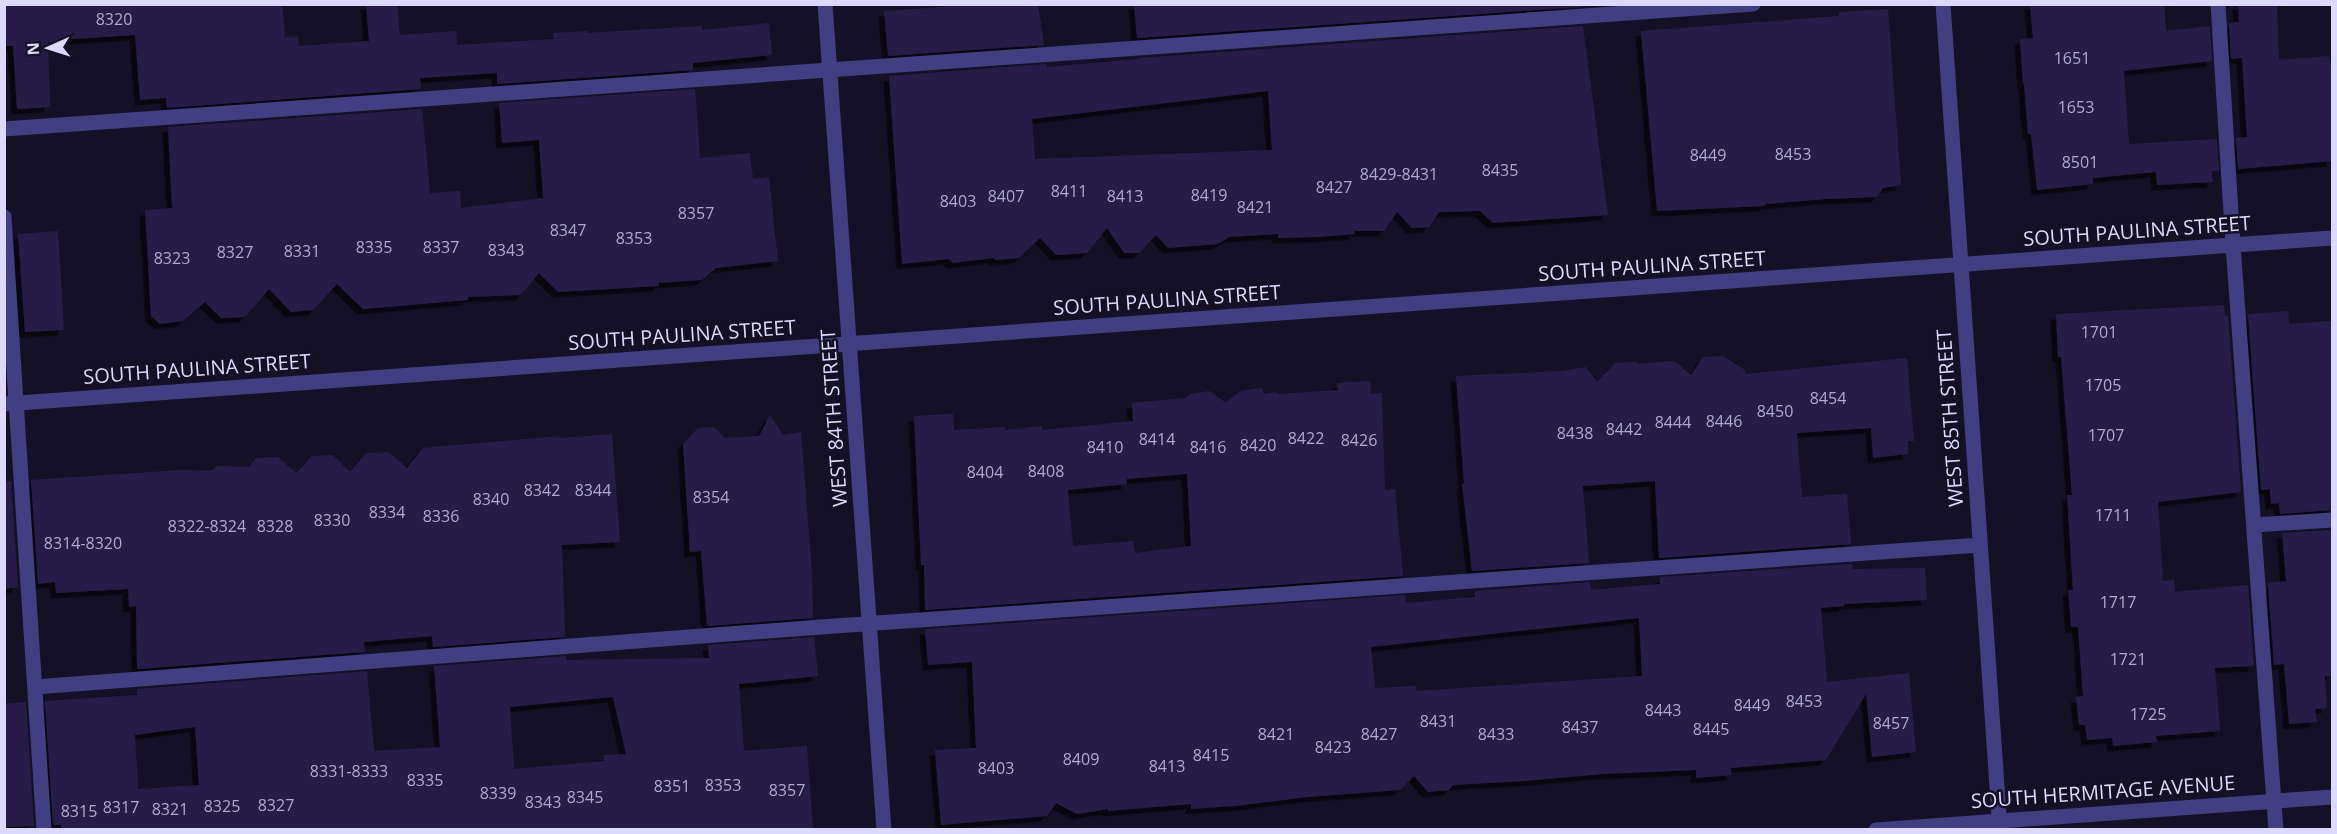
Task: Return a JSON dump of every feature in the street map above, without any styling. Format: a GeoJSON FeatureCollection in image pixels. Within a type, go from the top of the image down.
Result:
{"type":"FeatureCollection","features":[{"type":"Feature","properties":{"kind":"street","name":"WEST 84TH STREET"},"geometry":{"type":"LineString","coordinates":[[825,4],[884,830]]}},
{"type":"Feature","properties":{"kind":"street"},"geometry":{"type":"LineString","coordinates":[[4,129],[1753,4]]}},
{"type":"Feature","properties":{"kind":"street","name":"WEST 85TH STREET"},"geometry":{"type":"LineString","coordinates":[[1943,4],[2000,825]]}},
{"type":"Feature","properties":{"kind":"street"},"geometry":{"type":"LineString","coordinates":[[2218,4],[2233,245],[2276,830]]}},
{"type":"Feature","properties":{"kind":"street"},"geometry":{"type":"LineString","coordinates":[[4,217],[11,404],[35,687],[44,830]]}},
{"type":"Feature","properties":{"kind":"street","name":"SOUTH PAULINA STREET"},"geometry":{"type":"LineString","coordinates":[[11,404],[2332,238]]}},
{"type":"Feature","properties":{"kind":"street"},"geometry":{"type":"LineString","coordinates":[[2254,525],[2332,520]]}},
{"type":"Feature","properties":{"kind":"street"},"geometry":{"type":"LineString","coordinates":[[35,687],[869,624],[1980,545]]}},
{"type":"Feature","properties":{"kind":"street","name":"SOUTH HERMITAGE AVENUE"},"geometry":{"type":"LineString","coordinates":[[1876,830],[2000,825],[2332,797]]}},
{"type":"Feature","properties":{"kind":"building"},"geometry":{"type":"Polygon","coordinates":[[[4,4],[282,4],[285,37],[298,36],[299,46],[369,41],[366,4],[397,4],[400,35],[456,31],[457,45],[554,39],[553,33],[702,26],[702,30],[769,23],[772,55],[693,63],[693,70],[497,84],[497,73],[420,78],[421,89],[167,108],[166,98],[140,100],[135,35],[57,40],[57,42],[48,43],[50,107],[17,109],[13,46],[4,46],[4,4]]]}},
{"type":"Feature","properties":{"kind":"building"},"geometry":{"type":"Polygon","coordinates":[[[944,4],[1038,4],[1044,45],[888,56],[884,11],[944,7],[944,4]]]}},
{"type":"Feature","properties":{"kind":"building"},"geometry":{"type":"Polygon","coordinates":[[[1134,4],[1581,4],[1581,7],[1137,38],[1134,4]]]}},
{"type":"Feature","properties":{"kind":"building"},"geometry":{"type":"Polygon","coordinates":[[[2030,4],[2164,4],[2166,31],[2210,26],[2212,61],[2124,71],[2129,144],[2217,139],[2219,171],[2212,171],[2213,182],[2157,185],[2156,172],[2093,178],[2093,184],[2037,190],[2031,134],[2028,134],[2020,39],[2033,38],[2030,4]]]}},
{"type":"Feature","properties":{"kind":"building"},"geometry":{"type":"Polygon","coordinates":[[[2238,4],[2277,4],[2279,60],[2329,56],[2332,74],[2332,161],[2238,169],[2236,138],[2247,137],[2242,58],[2231,59],[2229,23],[2239,22],[2238,4]]]}},
{"type":"Feature","properties":{"kind":"building"},"geometry":{"type":"Polygon","coordinates":[[[1888,9],[1901,185],[1883,188],[1877,197],[1826,199],[1764,206],[1657,211],[1641,31],[1839,16],[1839,12],[1888,9]]]}},
{"type":"Feature","properties":{"kind":"building"},"geometry":{"type":"Polygon","coordinates":[[[1583,26],[1608,215],[1493,223],[1480,211],[1439,212],[1429,227],[1412,228],[1397,212],[1384,231],[1354,231],[1355,234],[1319,237],[1278,238],[1278,234],[1229,237],[1218,244],[1168,248],[1156,235],[1139,253],[1124,253],[1107,228],[1087,253],[1056,255],[1040,238],[1019,258],[996,260],[993,258],[953,263],[949,259],[902,264],[889,76],[1046,64],[1047,67],[1139,58],[1583,26]],[[1268,91],[1032,119],[1035,159],[1272,150],[1268,91]]]}},
{"type":"Feature","properties":{"kind":"building"},"geometry":{"type":"Polygon","coordinates":[[[695,89],[700,158],[750,153],[753,179],[769,177],[778,261],[716,268],[702,280],[659,283],[659,286],[558,292],[539,273],[521,295],[468,297],[468,300],[363,309],[337,284],[313,310],[291,312],[269,289],[245,317],[221,318],[205,302],[183,321],[160,324],[151,316],[145,210],[172,208],[168,127],[422,109],[430,193],[460,191],[461,208],[543,198],[539,140],[502,143],[499,103],[695,89]]]}},
{"type":"Feature","properties":{"kind":"building"},"geometry":{"type":"Polygon","coordinates":[[[58,231],[64,330],[25,332],[18,234],[58,231]]]}},
{"type":"Feature","properties":{"kind":"building"},"geometry":{"type":"Polygon","coordinates":[[[2224,305],[2225,316],[2228,315],[2241,492],[2158,502],[2163,581],[2174,580],[2175,592],[2248,585],[2254,666],[2215,668],[2220,731],[2156,736],[2157,742],[2113,746],[2112,738],[2087,740],[2085,725],[2079,725],[2076,697],[2083,696],[2078,627],[2071,627],[2068,590],[2073,590],[2067,495],[2072,495],[2056,314],[2224,305]]]}},
{"type":"Feature","properties":{"kind":"building"},"geometry":{"type":"Polygon","coordinates":[[[2288,311],[2289,324],[2332,321],[2332,510],[2280,514],[2279,503],[2271,504],[2270,489],[2261,490],[2248,314],[2288,311]]]}},
{"type":"Feature","properties":{"kind":"building"},"geometry":{"type":"Polygon","coordinates":[[[1723,356],[1745,370],[1745,374],[1907,358],[1914,441],[1908,441],[1908,454],[1873,458],[1871,428],[1797,433],[1802,497],[1847,494],[1851,544],[1659,558],[1655,481],[1583,486],[1589,563],[1472,571],[1462,484],[1464,483],[1456,376],[1563,371],[1586,367],[1597,382],[1615,363],[1674,361],[1691,375],[1703,357],[1723,356]]]}},
{"type":"Feature","properties":{"kind":"building"},"geometry":{"type":"Polygon","coordinates":[[[1370,381],[1371,394],[1382,393],[1385,490],[1395,489],[1403,576],[925,610],[914,416],[953,414],[954,430],[1005,427],[1005,430],[1042,426],[1042,430],[1133,421],[1132,403],[1185,398],[1190,394],[1209,391],[1226,403],[1240,391],[1262,388],[1264,394],[1276,392],[1277,394],[1338,390],[1337,383],[1370,381]],[[1187,474],[1127,479],[1127,484],[1068,490],[1073,546],[1133,541],[1135,553],[1191,546],[1187,474]]]}},
{"type":"Feature","properties":{"kind":"building"},"geometry":{"type":"Polygon","coordinates":[[[770,415],[783,435],[801,432],[812,573],[813,618],[707,626],[701,551],[690,552],[683,444],[698,428],[714,427],[725,438],[759,436],[770,415]]]}},
{"type":"Feature","properties":{"kind":"building"},"geometry":{"type":"Polygon","coordinates":[[[612,434],[620,542],[562,545],[565,637],[433,647],[432,636],[364,642],[365,652],[137,669],[136,606],[129,607],[128,589],[56,593],[55,582],[38,584],[31,480],[182,470],[211,471],[218,466],[249,467],[256,458],[278,457],[296,473],[312,456],[333,455],[350,472],[366,453],[389,452],[407,468],[423,448],[560,436],[560,438],[612,434]]]}},
{"type":"Feature","properties":{"kind":"building"},"geometry":{"type":"Polygon","coordinates":[[[11,481],[18,587],[4,589],[4,482],[11,481]]]}},
{"type":"Feature","properties":{"kind":"building"},"geometry":{"type":"Polygon","coordinates":[[[2332,530],[2332,676],[2325,676],[2327,708],[2315,709],[2317,722],[2289,724],[2284,664],[2274,665],[2268,583],[2286,581],[2282,533],[2332,530]]]}},
{"type":"Feature","properties":{"kind":"building"},"geometry":{"type":"Polygon","coordinates":[[[1852,564],[1853,569],[1925,568],[1927,600],[1844,604],[1844,606],[1821,608],[1827,682],[1909,673],[1916,752],[1872,757],[1866,694],[1826,760],[1731,768],[1732,775],[1696,778],[1696,770],[1603,774],[1453,785],[1449,790],[1428,792],[1414,776],[1400,790],[1307,797],[1235,806],[1191,809],[1191,804],[1108,811],[1108,809],[1077,814],[1056,803],[1047,816],[941,825],[935,750],[976,748],[972,662],[928,665],[925,629],[1405,595],[1406,603],[1475,597],[1475,591],[1590,582],[1591,590],[1660,584],[1660,577],[1852,564]],[[1639,618],[1371,647],[1375,688],[1416,686],[1416,691],[1642,676],[1639,618]]]}},
{"type":"Feature","properties":{"kind":"building"},"geometry":{"type":"Polygon","coordinates":[[[814,637],[818,676],[739,684],[744,751],[807,746],[813,830],[61,830],[61,825],[53,825],[45,701],[137,695],[137,689],[367,671],[374,751],[440,747],[434,666],[566,656],[566,660],[709,658],[708,645],[814,637]],[[613,697],[510,707],[514,769],[604,761],[604,755],[626,754],[613,697]],[[195,727],[135,735],[138,789],[199,785],[195,727]]]}},
{"type":"Feature","properties":{"kind":"building"},"geometry":{"type":"Polygon","coordinates":[[[26,702],[34,826],[4,827],[4,704],[26,702]]]}}]}
